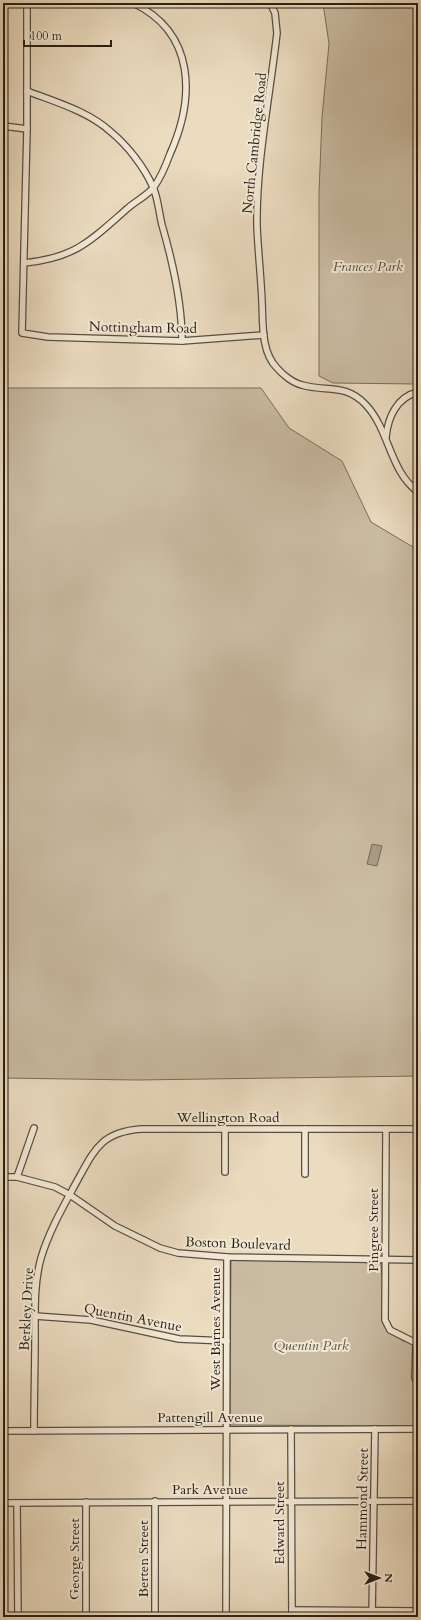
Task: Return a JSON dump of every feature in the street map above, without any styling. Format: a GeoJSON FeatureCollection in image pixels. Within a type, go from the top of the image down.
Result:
{"type":"FeatureCollection","features":[{"type":"Feature","properties":{"kind":"street"},"geometry":{"type":"LineString","coordinates":[[27,3],[27,129],[24,263],[47,261],[78,249],[154,188],[176,141],[183,119],[187,86],[186,71],[181,52],[170,32],[146,9],[133,3]]}},
{"type":"Feature","properties":{"kind":"street","name":"North Cambridge Road"},"geometry":{"type":"LineString","coordinates":[[270,3],[275,13],[277,33],[260,172],[257,225],[264,335],[269,359],[286,376],[301,385],[341,389],[355,395],[366,404],[386,439],[402,477],[418,492]]}},
{"type":"Feature","properties":{"kind":"street"},"geometry":{"type":"LineString","coordinates":[[27,91],[76,110],[111,132],[142,166],[154,188],[169,247],[182,318],[182,341]]}},
{"type":"Feature","properties":{"kind":"street"},"geometry":{"type":"LineString","coordinates":[[3,126],[27,129]]}},
{"type":"Feature","properties":{"kind":"street","name":"Nottingham Road"},"geometry":{"type":"LineString","coordinates":[[24,263],[22,333],[48,337],[182,341],[264,335]]}},
{"type":"Feature","properties":{"kind":"street"},"geometry":{"type":"LineString","coordinates":[[386,439],[387,427],[395,408],[407,396],[418,392]]}},
{"type":"Feature","properties":{"kind":"street"},"geometry":{"type":"LineString","coordinates":[[17,1177],[34,1128]]}},
{"type":"Feature","properties":{"kind":"street"},"geometry":{"type":"LineString","coordinates":[[225,1129],[225,1172]]}},
{"type":"Feature","properties":{"kind":"street"},"geometry":{"type":"LineString","coordinates":[[305,1129],[305,1174]]}},
{"type":"Feature","properties":{"kind":"street","name":"Pingree Street"},"geometry":{"type":"LineString","coordinates":[[386,1129],[384,1313],[387,1326],[390,1330],[417,1344]]}},
{"type":"Feature","properties":{"kind":"street","name":"Wellington Road"},"geometry":{"type":"LineString","coordinates":[[70,1194],[91,1155],[98,1146],[111,1135],[129,1130],[418,1129]]}},
{"type":"Feature","properties":{"kind":"street","name":"Boston Boulevard"},"geometry":{"type":"LineString","coordinates":[[3,1177],[17,1177],[41,1182],[70,1194],[115,1226],[160,1248],[191,1255],[227,1257],[385,1258],[418,1260]]}},
{"type":"Feature","properties":{"kind":"street","name":"Berkley Drive"},"geometry":{"type":"LineString","coordinates":[[34,1431],[36,1288],[41,1258],[48,1238],[70,1194]]}},
{"type":"Feature","properties":{"kind":"street","name":"West Barnes Avenue"},"geometry":{"type":"LineString","coordinates":[[226,1617],[227,1257]]}},
{"type":"Feature","properties":{"kind":"street","name":"Quentin Avenue"},"geometry":{"type":"LineString","coordinates":[[35,1316],[91,1320],[179,1339],[227,1341]]}},
{"type":"Feature","properties":{"kind":"street"},"geometry":{"type":"LineString","coordinates":[[417,1344],[415,1378],[418,1383]]}},
{"type":"Feature","properties":{"kind":"street","name":"Edward Street"},"geometry":{"type":"LineString","coordinates":[[292,1429],[292,1617]]}},
{"type":"Feature","properties":{"kind":"street","name":"Hammond Street"},"geometry":{"type":"LineString","coordinates":[[372,1614],[375,1429]]}},
{"type":"Feature","properties":{"kind":"street","name":"Pattengill Avenue"},"geometry":{"type":"LineString","coordinates":[[3,1431],[418,1429]]}},
{"type":"Feature","properties":{"kind":"street","name":"Park Avenue"},"geometry":{"type":"LineString","coordinates":[[3,1502],[226,1500],[418,1501]]}},
{"type":"Feature","properties":{"kind":"street","name":"Berten Street"},"geometry":{"type":"LineString","coordinates":[[155,1501],[155,1617]]}},
{"type":"Feature","properties":{"kind":"street"},"geometry":{"type":"LineString","coordinates":[[17,1502],[18,1617]]}},
{"type":"Feature","properties":{"kind":"street","name":"George Street"},"geometry":{"type":"LineString","coordinates":[[86,1502],[86,1617]]}},
{"type":"Feature","properties":{"kind":"street"},"geometry":{"type":"LineString","coordinates":[[292,1610],[372,1614],[418,1611]]}},
{"type":"Feature","properties":{"kind":"green space","name":"Frances Park"},"geometry":{"type":"Polygon","coordinates":[[[323,3],[418,3],[418,384],[333,383],[319,376],[319,193],[322,117],[329,44],[323,3]]]}},
{"type":"Feature","properties":{"kind":"green space"},"geometry":{"type":"Polygon","coordinates":[[[3,388],[261,388],[289,428],[342,461],[371,522],[418,550],[418,1076],[137,1080],[3,1078],[3,388]]]}},
{"type":"Feature","properties":{"kind":"green space","name":"Quentin Park"},"geometry":{"type":"Polygon","coordinates":[[[231,1259],[381,1263],[385,1314],[389,1331],[403,1341],[417,1344],[418,1426],[230,1425],[231,1259]]]}},
{"type":"Feature","properties":{"kind":"shaded area"},"geometry":{"type":"Polygon","coordinates":[[[372,844],[382,846],[377,866],[367,864],[372,844]]]}}]}
